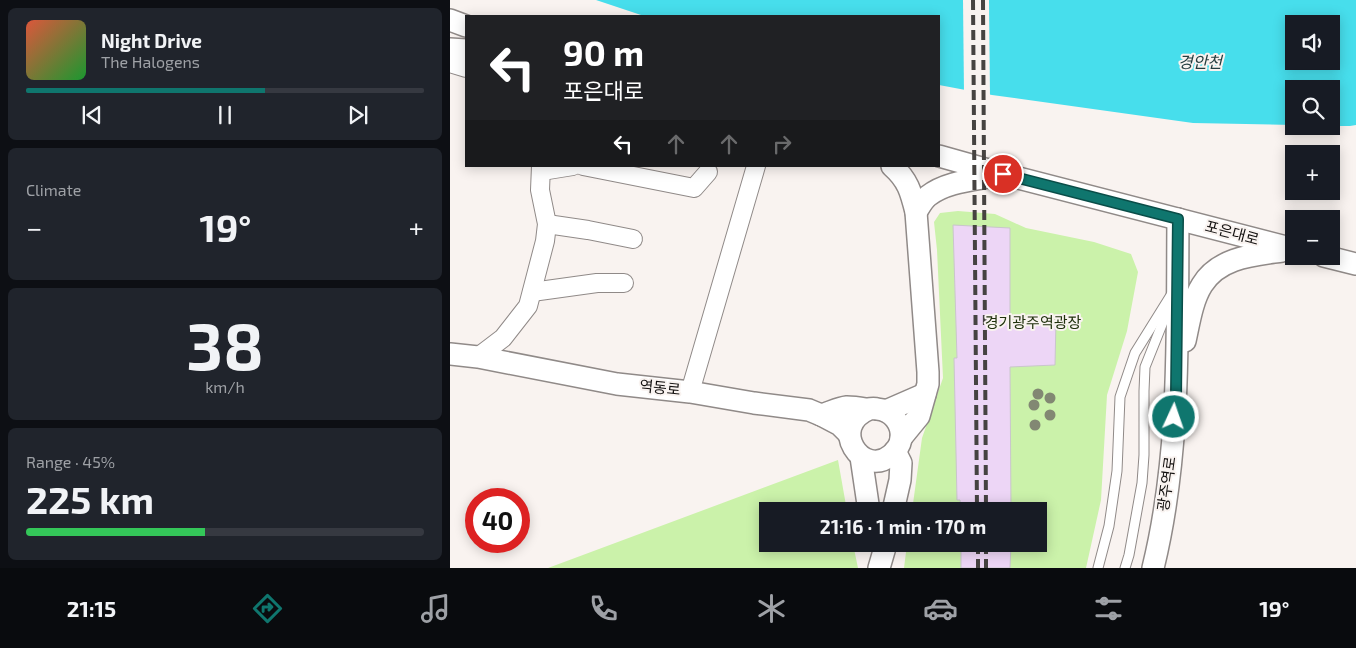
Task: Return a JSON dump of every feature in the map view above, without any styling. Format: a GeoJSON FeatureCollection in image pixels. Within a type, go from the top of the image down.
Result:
{"type":"FeatureCollection","features":[{"type":"Feature","properties":{"kind":"street"},"geometry":{"type":"LineString","coordinates":[[450,20],[465,26]]}},
{"type":"Feature","properties":{"kind":"street"},"geometry":{"type":"LineString","coordinates":[[450,49],[465,50]]}},
{"type":"Feature","properties":{"kind":"street"},"geometry":{"type":"LineString","coordinates":[[450,63],[465,68]]}},
{"type":"Feature","properties":{"kind":"street","name":"포은대로"},"geometry":{"type":"LineString","coordinates":[[940,156],[1285,247]]}},
{"type":"Feature","properties":{"kind":"street"},"geometry":{"type":"LineString","coordinates":[[478,356],[503,338],[528,306],[545,241],[547,224],[540,190],[541,169],[562,167]]}},
{"type":"Feature","properties":{"kind":"street"},"geometry":{"type":"LineString","coordinates":[[588,167],[694,188],[708,172]]}},
{"type":"Feature","properties":{"kind":"street"},"geometry":{"type":"LineString","coordinates":[[690,392],[756,167]]}},
{"type":"Feature","properties":{"kind":"street"},"geometry":{"type":"LineString","coordinates":[[893,167],[901,174],[910,190],[916,212],[928,384],[919,416],[888,457],[870,460],[861,457],[855,451],[850,443],[849,434],[855,418],[861,412],[877,410],[925,394]]}},
{"type":"Feature","properties":{"kind":"street"},"geometry":{"type":"LineString","coordinates":[[916,212],[926,198],[937,190],[951,185],[1003,174]]}},
{"type":"Feature","properties":{"kind":"street","name":"광주역로"},"geometry":{"type":"LineString","coordinates":[[1153,568],[1172,455],[1176,373],[1178,219]]}},
{"type":"Feature","properties":{"kind":"street"},"geometry":{"type":"LineString","coordinates":[[547,224],[633,239]]}},
{"type":"Feature","properties":{"kind":"street"},"geometry":{"type":"LineString","coordinates":[[1176,373],[1198,295],[1202,284],[1209,276],[1216,269],[1235,260],[1285,250]]}},
{"type":"Feature","properties":{"kind":"street"},"geometry":{"type":"LineString","coordinates":[[1340,260],[1356,264]]}},
{"type":"Feature","properties":{"kind":"street"},"geometry":{"type":"LineString","coordinates":[[532,292],[597,283],[624,283]]}},
{"type":"Feature","properties":{"kind":"street","name":"역동로"},"geometry":{"type":"LineString","coordinates":[[450,354],[478,356],[617,384],[690,392],[809,410],[840,425],[849,434]]}},
{"type":"Feature","properties":{"kind":"street"},"geometry":{"type":"LineString","coordinates":[[821,415],[846,407],[877,410],[892,415],[898,422],[901,429],[898,444],[901,463],[900,480],[895,502]]}},
{"type":"Feature","properties":{"kind":"street"},"geometry":{"type":"LineString","coordinates":[[861,457],[868,502]]}},
{"type":"Feature","properties":{"kind":"street"},"geometry":{"type":"LineString","coordinates":[[874,552],[875,568]]}},
{"type":"Feature","properties":{"kind":"street"},"geometry":{"type":"LineString","coordinates":[[879,568],[884,552]]}},
{"type":"Feature","properties":{"kind":"lane"},"geometry":{"type":"LineString","coordinates":[[1098,568],[1109,526],[1117,471],[1120,397],[1135,353],[1177,286]]}},
{"type":"Feature","properties":{"kind":"lane"},"geometry":{"type":"LineString","coordinates":[[1126,568],[1142,483],[1145,367],[1177,286]]}},
{"type":"Feature","properties":{"kind":"green space","name":"경기광주역광장"},"geometry":{"type":"Polygon","coordinates":[[[958,211],[995,214],[1026,228],[1094,242],[1131,254],[1138,272],[1127,331],[1107,395],[1101,500],[1086,568],[904,568],[906,552],[1047,552],[1047,502],[913,502],[922,438],[943,378],[934,222],[940,213],[958,211]]]}},
{"type":"Feature","properties":{"kind":"green space"},"geometry":{"type":"Polygon","coordinates":[[[838,460],[845,502],[759,502],[759,552],[855,552],[858,568],[548,568],[838,460]]]}},
{"type":"Feature","properties":{"kind":"water","name":"경안천"},"geometry":{"type":"Polygon","coordinates":[[[596,0],[1356,0],[1356,125],[1340,126],[1340,80],[1285,80],[1285,125],[1193,123],[992,95],[940,85],[940,15],[641,15],[596,0]]]}},
{"type":"Feature","properties":{"kind":"pier"},"geometry":{"type":"Polygon","coordinates":[[[963,0],[989,0],[990,97],[964,93],[963,0]]]}},
{"type":"Feature","properties":{"kind":"building"},"geometry":{"type":"Polygon","coordinates":[[[953,225],[1010,228],[1010,321],[1056,320],[1055,365],[1010,367],[1011,502],[960,502],[960,500],[957,500],[954,358],[957,358],[953,225]]]}},
{"type":"Feature","properties":{"kind":"building"},"geometry":{"type":"Polygon","coordinates":[[[961,552],[1011,552],[1010,568],[961,568],[961,552]]]}},
{"type":"Feature","properties":{"kind":"railway"},"geometry":{"type":"LineString","coordinates":[[973,0],[977,502]]}},
{"type":"Feature","properties":{"kind":"railway"},"geometry":{"type":"LineString","coordinates":[[983,0],[986,502]]}},
{"type":"Feature","properties":{"kind":"railway"},"geometry":{"type":"LineString","coordinates":[[978,552],[978,568]]}},
{"type":"Feature","properties":{"kind":"railway"},"geometry":{"type":"LineString","coordinates":[[986,552],[986,568]]}},
{"type":"Feature","properties":{"kind":"route"},"geometry":{"type":"LineString","coordinates":[[1003,174],[1178,219],[1176,397],[1174,417]]}}]}
